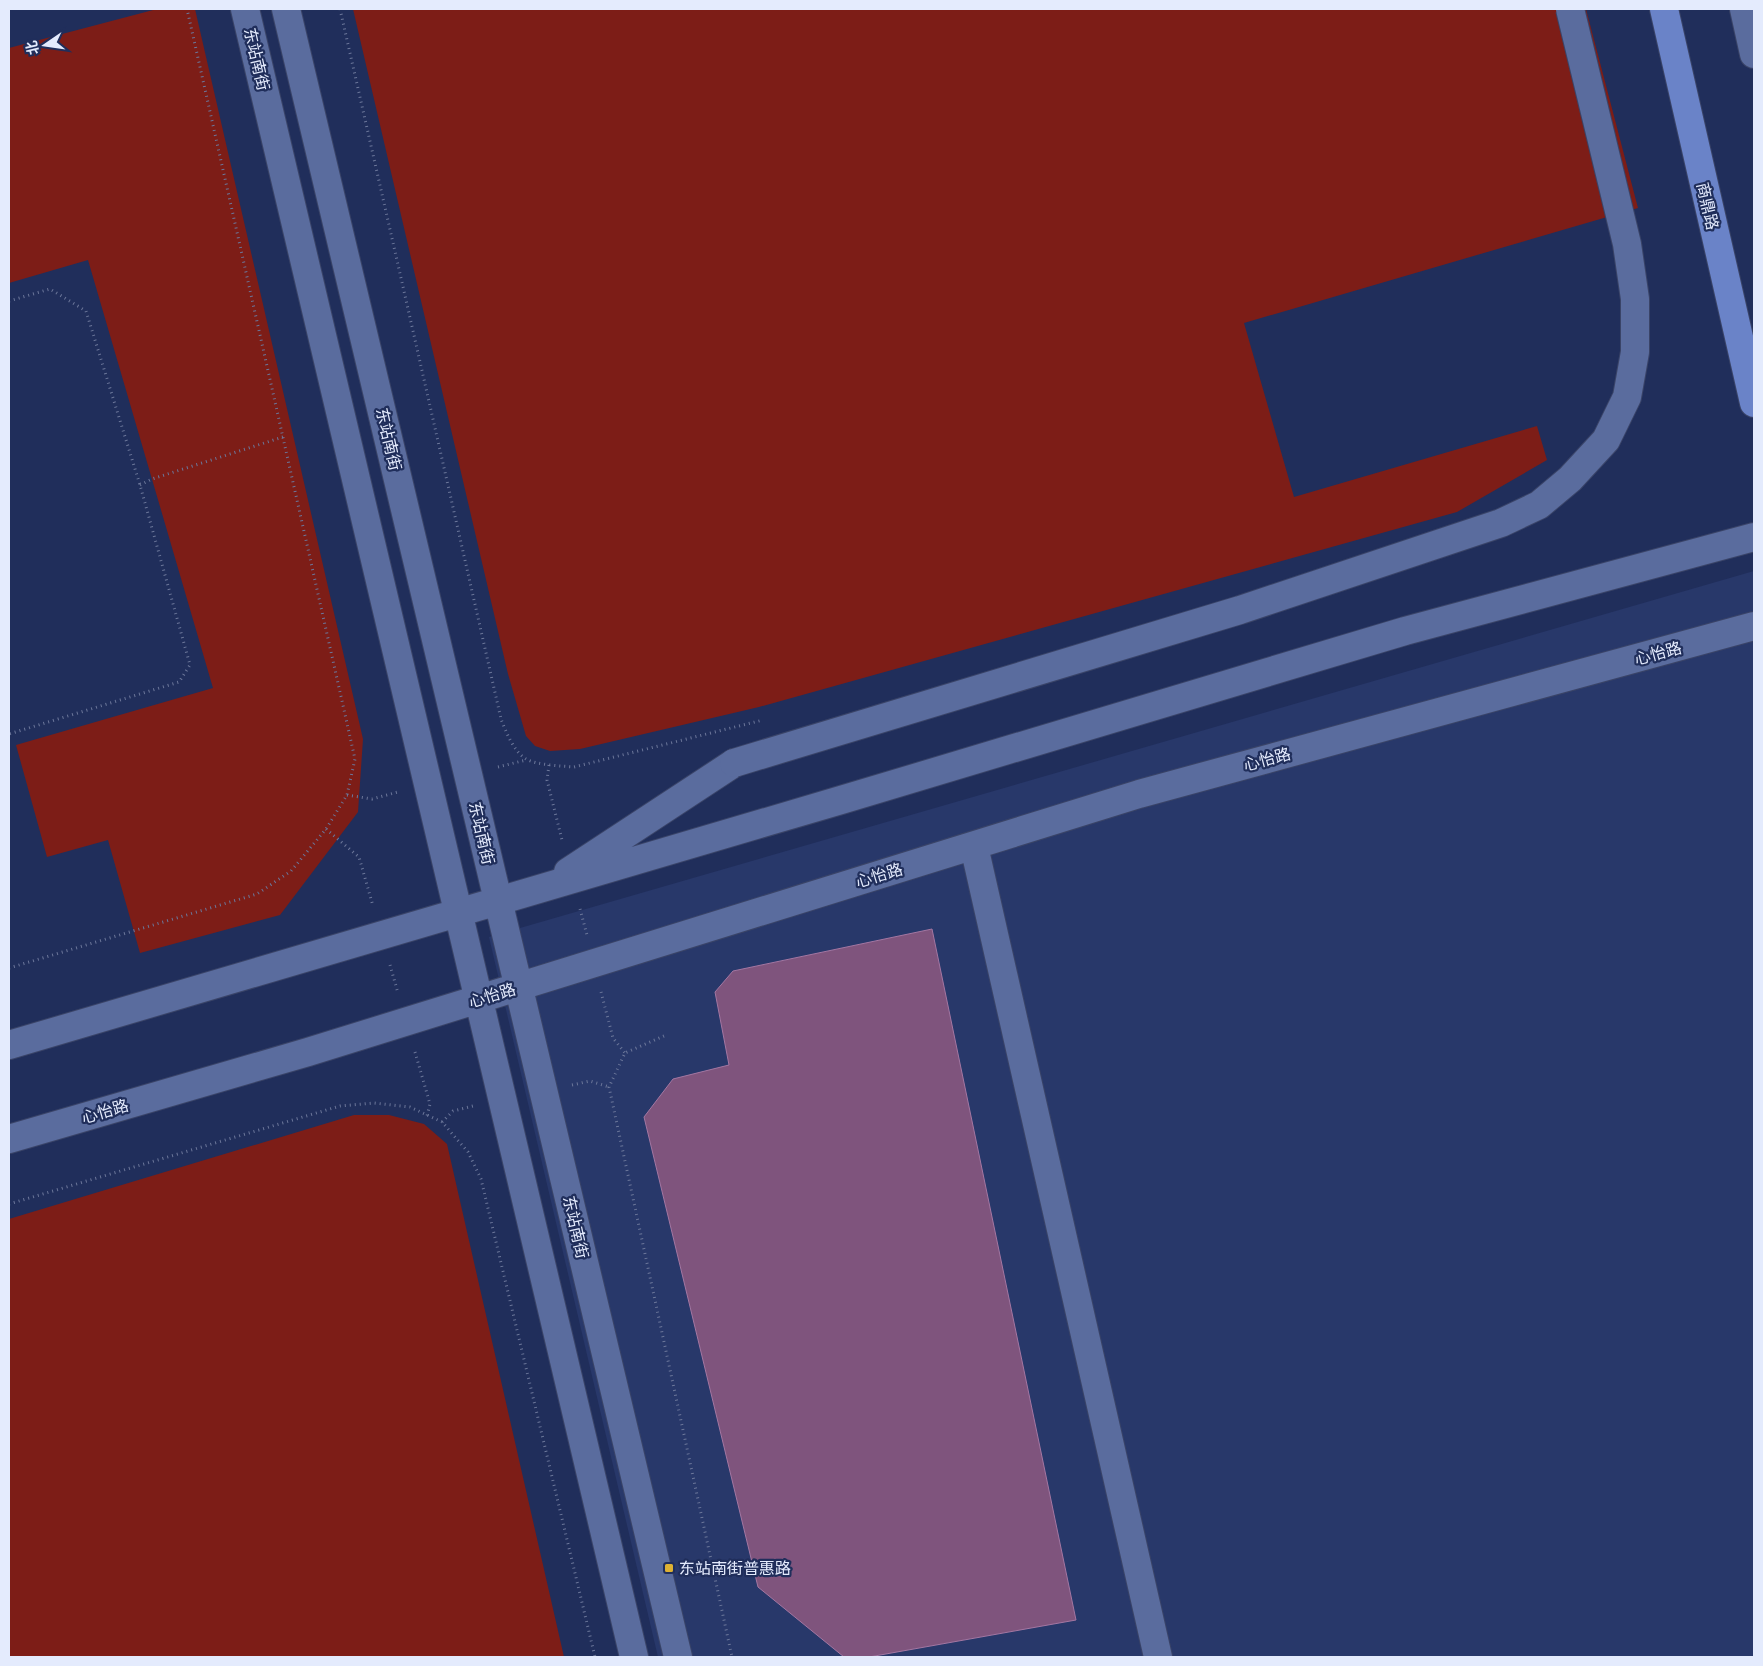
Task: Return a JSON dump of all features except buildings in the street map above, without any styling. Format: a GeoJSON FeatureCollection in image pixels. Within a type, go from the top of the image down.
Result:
{"type":"FeatureCollection","features":[{"type":"Feature","properties":{"kind":"main road","name":"商鼎路"},"geometry":{"type":"LineString","coordinates":[[1664,9],[1754,403]]}},
{"type":"Feature","properties":{"kind":"street","name":"东站南街"},"geometry":{"type":"LineString","coordinates":[[246,9],[634,1657]]}},
{"type":"Feature","properties":{"kind":"street","name":"东站南街"},"geometry":{"type":"LineString","coordinates":[[286,9],[678,1657]]}},
{"type":"Feature","properties":{"kind":"street"},"geometry":{"type":"LineString","coordinates":[[544,888],[734,763],[1240,610],[1501,523],[1538,505],[1570,479],[1606,440],[1628,397],[1634,352],[1635,299],[1627,244],[1570,9]]}},
{"type":"Feature","properties":{"kind":"street"},"geometry":{"type":"LineString","coordinates":[[1744,9],[1754,54]]}},
{"type":"Feature","properties":{"kind":"street"},"geometry":{"type":"LineString","coordinates":[[9,1045],[841,800],[1405,631],[1754,537]]}},
{"type":"Feature","properties":{"kind":"street","name":"心怡路"},"geometry":{"type":"LineString","coordinates":[[9,1139],[308,1052],[1139,794],[1754,626]]}},
{"type":"Feature","properties":{"kind":"street"},"geometry":{"type":"LineString","coordinates":[[974,846],[1158,1657]]}},
{"type":"Feature","properties":{"kind":"path"},"geometry":{"type":"LineString","coordinates":[[9,968],[257,894],[291,872],[326,830],[347,795],[355,759],[187,9]]}},
{"type":"Feature","properties":{"kind":"path"},"geometry":{"type":"LineString","coordinates":[[340,9],[501,719],[510,742],[526,760],[549,765],[574,767],[766,719]]}},
{"type":"Feature","properties":{"kind":"path"},"geometry":{"type":"LineString","coordinates":[[9,301],[50,289],[86,311],[140,485],[190,665],[180,682],[9,734]]}},
{"type":"Feature","properties":{"kind":"path"},"geometry":{"type":"LineString","coordinates":[[140,485],[152,479],[283,437]]}},
{"type":"Feature","properties":{"kind":"path"},"geometry":{"type":"LineString","coordinates":[[664,1036],[625,1053],[610,1087],[732,1657]]}},
{"type":"Feature","properties":{"kind":"path"},"geometry":{"type":"LineString","coordinates":[[9,1204],[340,1106],[374,1103],[410,1107],[442,1122],[468,1152],[481,1179],[595,1657]]}},
{"type":"Feature","properties":{"kind":"shaded area"},"geometry":{"type":"Polygon","coordinates":[[[157,9],[195,9],[363,739],[358,812],[280,915],[140,953],[108,840],[47,857],[16,745],[213,688],[88,260],[9,283],[9,48],[157,9]]]}},
{"type":"Feature","properties":{"kind":"shaded area"},"geometry":{"type":"Polygon","coordinates":[[[353,9],[1586,9],[1638,208],[1244,323],[1294,497],[1537,426],[1547,460],[1457,512],[759,707],[580,749],[550,751],[535,746],[526,736],[508,674],[353,9]]]}},
{"type":"Feature","properties":{"kind":"shaded area"},"geometry":{"type":"Polygon","coordinates":[[[1754,571],[1754,1657],[658,1657],[489,937],[1754,571]]]}},
{"type":"Feature","properties":{"kind":"shaded area"},"geometry":{"type":"Polygon","coordinates":[[[354,1115],[389,1115],[424,1124],[447,1144],[564,1657],[9,1657],[9,1219],[354,1115]]]}},
{"type":"Feature","properties":{"kind":"place","name":"东站南街普惠路"},"geometry":{"type":"Point","coordinates":[669,1568]}}]}
